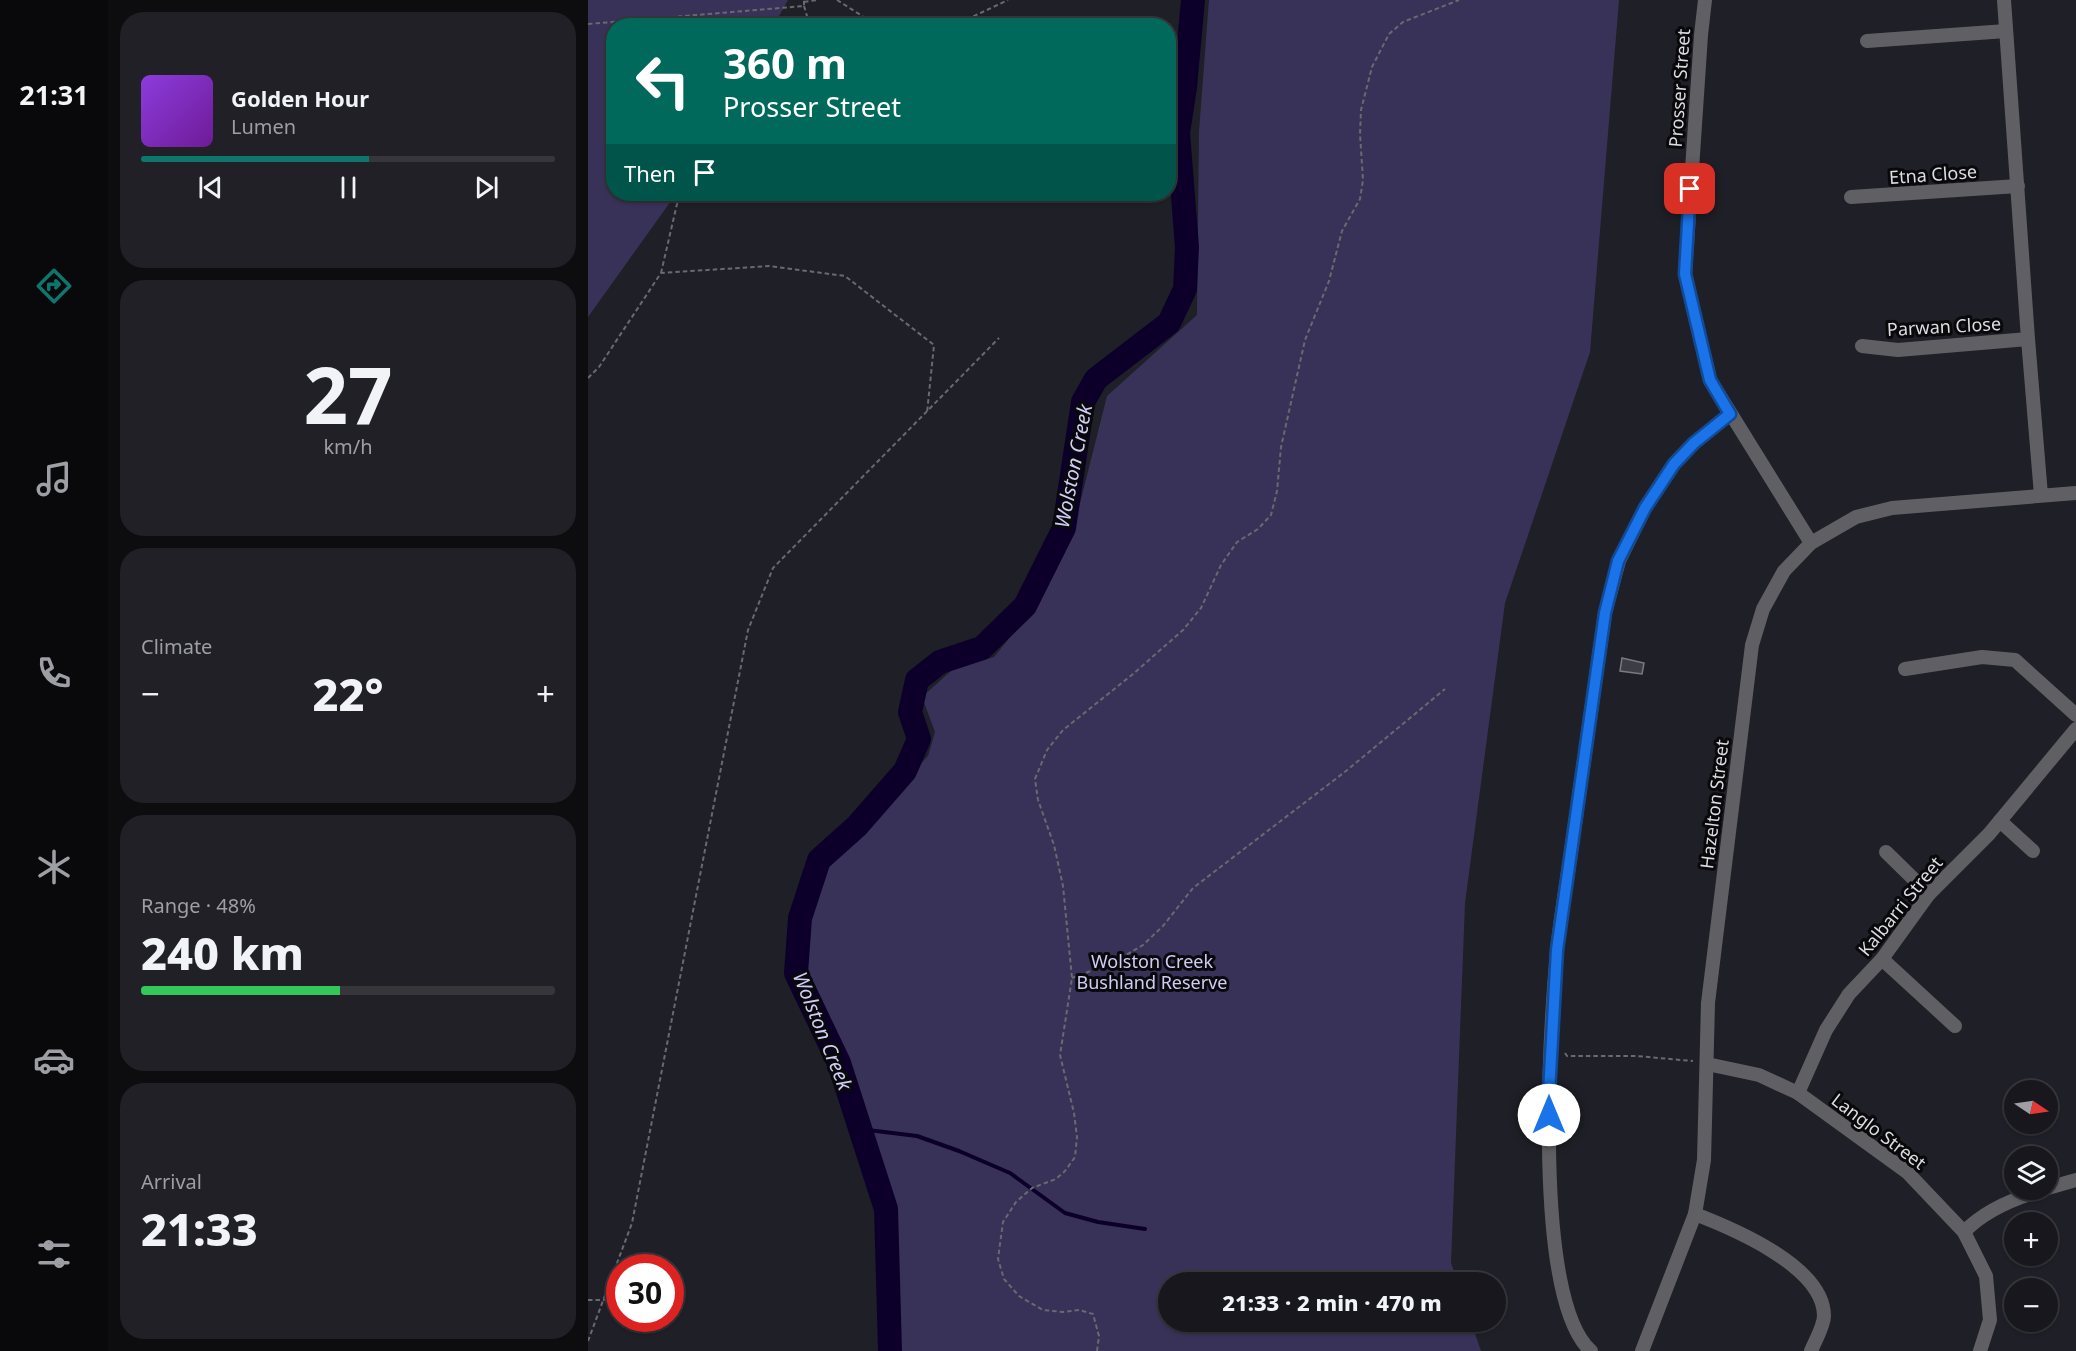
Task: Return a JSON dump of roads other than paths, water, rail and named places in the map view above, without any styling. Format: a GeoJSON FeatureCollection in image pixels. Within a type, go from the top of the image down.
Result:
{"type":"FeatureCollection","features":[{"type":"Feature","properties":{"kind":"street","name":"Prosser Street"},"geometry":{"type":"LineString","coordinates":[[1706,0],[1700,47],[1685,274],[1710,380],[1811,543]]}},
{"type":"Feature","properties":{"kind":"street"},"geometry":{"type":"LineString","coordinates":[[2004,0],[2041,495]]}},
{"type":"Feature","properties":{"kind":"street"},"geometry":{"type":"LineString","coordinates":[[1867,41],[2006,31]]}},
{"type":"Feature","properties":{"kind":"street","name":"Etna Close"},"geometry":{"type":"LineString","coordinates":[[1851,197],[2018,186]]}},
{"type":"Feature","properties":{"kind":"street","name":"Parwan Close"},"geometry":{"type":"LineString","coordinates":[[1862,346],[1898,350],[2028,339]]}},
{"type":"Feature","properties":{"kind":"street"},"geometry":{"type":"LineString","coordinates":[[1591,1351],[1582,1343],[1563,1296],[1552,1227],[1549,1093],[1557,950],[1605,613],[1618,561],[1645,508],[1674,464],[1694,443],[1730,414]]}},
{"type":"Feature","properties":{"kind":"street","name":"Hazelton Street"},"geometry":{"type":"LineString","coordinates":[[1642,1351],[1695,1214],[1704,1160],[1708,1003],[1752,645],[1763,609],[1784,571],[1811,543],[1856,517],[1893,508],[2076,493]]}},
{"type":"Feature","properties":{"kind":"street"},"geometry":{"type":"LineString","coordinates":[[1905,669],[1982,657],[2015,660],[2076,715]]}},
{"type":"Feature","properties":{"kind":"street","name":"Kalbarri Street"},"geometry":{"type":"LineString","coordinates":[[1798,1093],[1832,1021],[1849,994],[1882,959],[1929,894],[2000,821],[2076,729]]}},
{"type":"Feature","properties":{"kind":"street"},"geometry":{"type":"LineString","coordinates":[[2000,821],[2033,851]]}},
{"type":"Feature","properties":{"kind":"street"},"geometry":{"type":"LineString","coordinates":[[1886,852],[1929,894]]}},
{"type":"Feature","properties":{"kind":"street"},"geometry":{"type":"LineString","coordinates":[[1882,959],[1955,1026]]}},
{"type":"Feature","properties":{"kind":"street","name":"Langlo Street"},"geometry":{"type":"LineString","coordinates":[[1707,1065],[1759,1075],[1798,1093],[1907,1172],[1964,1232],[1986,1276],[1990,1320],[1980,1351]]}},
{"type":"Feature","properties":{"kind":"street"},"geometry":{"type":"LineString","coordinates":[[2058,1185],[2076,1180]]}},
{"type":"Feature","properties":{"kind":"street"},"geometry":{"type":"LineString","coordinates":[[1964,1232],[1971,1224],[2015,1200]]}},
{"type":"Feature","properties":{"kind":"street"},"geometry":{"type":"LineString","coordinates":[[1695,1214],[1777,1252],[1816,1288],[1824,1317],[1811,1351]]}},
{"type":"Feature","properties":{"kind":"waterway","name":"Wolston Creek"},"geometry":{"type":"LineString","coordinates":[[890,1351],[886,1209],[839,1063],[796,973],[800,918],[819,860],[857,826],[905,771],[919,739],[910,712],[917,680],[940,662],[982,648],[1025,606],[1064,528],[1083,402],[1096,379],[1169,323],[1185,289],[1187,247],[1178,133],[1185,87],[1193,0]]}},
{"type":"Feature","properties":{"kind":"waterway"},"geometry":{"type":"LineString","coordinates":[[860,1129],[917,1136],[1010,1173],[1065,1213],[1098,1222],[1145,1229]]}},
{"type":"Feature","properties":{"kind":"park label","name":"Wolston Creek Bushland Reserve"},"geometry":{"type":"Point","coordinates":[1152,971]}}]}
